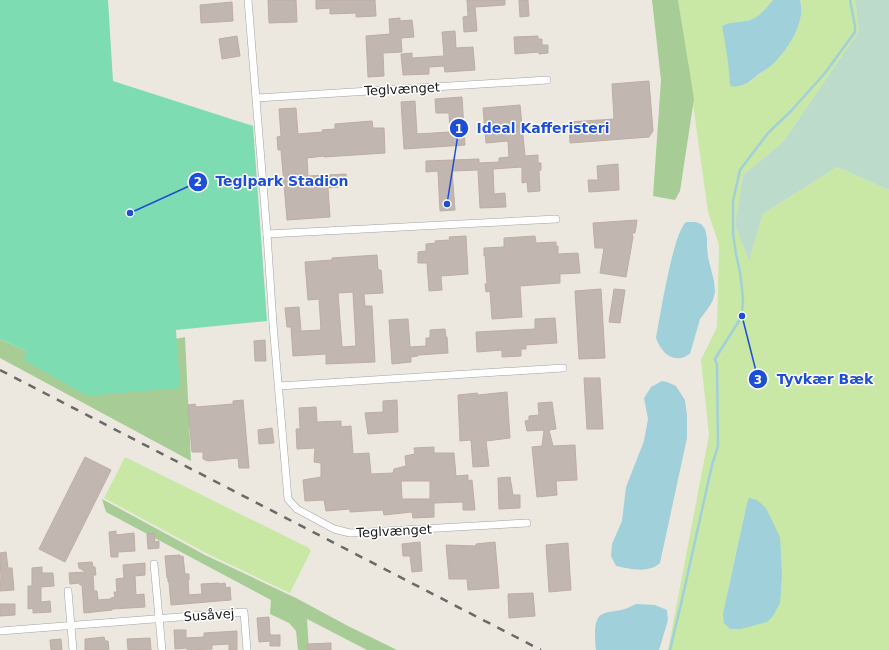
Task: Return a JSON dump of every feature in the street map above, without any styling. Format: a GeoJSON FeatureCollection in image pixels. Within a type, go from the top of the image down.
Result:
{"type":"FeatureCollection","features":[{"type":"Feature","properties":{"kind":"street","name":"Teglvænget"},"geometry":{"type":"LineString","coordinates":[[248,0],[288,499],[297,509],[334,529],[350,533],[528,523]]}},
{"type":"Feature","properties":{"kind":"street","name":"Teglvænget"},"geometry":{"type":"LineString","coordinates":[[256,98],[547,80]]}},
{"type":"Feature","properties":{"kind":"street"},"geometry":{"type":"LineString","coordinates":[[267,234],[556,219]]}},
{"type":"Feature","properties":{"kind":"street"},"geometry":{"type":"LineString","coordinates":[[278,386],[563,368]]}},
{"type":"Feature","properties":{"kind":"street"},"geometry":{"type":"LineString","coordinates":[[154,564],[162,650]]}},
{"type":"Feature","properties":{"kind":"street"},"geometry":{"type":"LineString","coordinates":[[68,591],[73,650]]}},
{"type":"Feature","properties":{"kind":"street","name":"Susåvej"},"geometry":{"type":"LineString","coordinates":[[0,631],[244,612],[247,650]]}},
{"type":"Feature","properties":{"kind":"green space"},"geometry":{"type":"Polygon","coordinates":[[[0,0],[108,0],[113,81],[253,126],[267,321],[176,330],[180,388],[87,396],[24,360],[26,351],[0,339],[0,0]]]}},
{"type":"Feature","properties":{"kind":"green space"},"geometry":{"type":"Polygon","coordinates":[[[652,0],[678,0],[694,99],[680,191],[675,200],[653,196],[661,80],[652,0]]]}},
{"type":"Feature","properties":{"kind":"green space"},"geometry":{"type":"Polygon","coordinates":[[[678,0],[773,0],[754,18],[746,21],[728,23],[722,26],[729,66],[750,82],[776,61],[796,32],[801,16],[800,0],[855,0],[859,31],[783,142],[743,175],[735,225],[749,260],[763,214],[837,167],[889,190],[889,650],[668,650],[709,435],[701,360],[717,327],[719,245],[708,212],[678,0]],[[750,498],[747,503],[723,614],[750,498]]]}},
{"type":"Feature","properties":{"kind":"green space"},"geometry":{"type":"Polygon","coordinates":[[[855,0],[889,0],[889,190],[837,167],[763,214],[749,261],[735,225],[743,175],[783,142],[859,31],[855,0]]]}},
{"type":"Feature","properties":{"kind":"green space"},"geometry":{"type":"Polygon","coordinates":[[[185,337],[191,461],[0,358],[0,339],[26,351],[170,340],[185,337]]]}},
{"type":"Feature","properties":{"kind":"green space"},"geometry":{"type":"Polygon","coordinates":[[[125,457],[309,548],[311,551],[290,593],[208,554],[104,498],[125,457]]]}},
{"type":"Feature","properties":{"kind":"green space"},"geometry":{"type":"Polygon","coordinates":[[[102,499],[205,555],[296,598],[397,650],[367,650],[307,619],[309,650],[298,650],[296,631],[289,623],[270,614],[271,600],[106,512],[102,499]]]}},
{"type":"Feature","properties":{"kind":"water"},"geometry":{"type":"Polygon","coordinates":[[[773,0],[800,0],[801,16],[796,33],[776,61],[770,66],[746,84],[730,86],[722,26],[728,23],[746,21],[754,18],[773,0]]]}},
{"type":"Feature","properties":{"kind":"water"},"geometry":{"type":"Polygon","coordinates":[[[686,222],[696,222],[701,224],[705,229],[708,257],[715,292],[713,300],[700,319],[690,354],[682,358],[676,358],[668,355],[662,350],[656,338],[676,242],[681,229],[686,222]]]}},
{"type":"Feature","properties":{"kind":"water"},"geometry":{"type":"Polygon","coordinates":[[[662,381],[676,386],[685,400],[687,415],[687,438],[660,563],[653,568],[643,570],[616,566],[611,556],[612,544],[622,521],[626,487],[644,441],[648,419],[644,398],[651,387],[662,381]]]}},
{"type":"Feature","properties":{"kind":"water"},"geometry":{"type":"Polygon","coordinates":[[[749,498],[757,500],[766,508],[780,537],[782,575],[780,603],[773,616],[767,622],[741,629],[730,629],[724,623],[723,614],[749,498]]]}},
{"type":"Feature","properties":{"kind":"water"},"geometry":{"type":"Polygon","coordinates":[[[636,604],[655,605],[667,610],[668,620],[659,650],[596,650],[595,631],[599,616],[606,613],[623,610],[636,604]]]}},
{"type":"Feature","properties":{"kind":"building"},"geometry":{"type":"Polygon","coordinates":[[[268,0],[296,0],[297,22],[269,23],[268,0]]]}},
{"type":"Feature","properties":{"kind":"building"},"geometry":{"type":"Polygon","coordinates":[[[316,0],[375,0],[376,16],[356,17],[356,13],[330,14],[330,8],[316,9],[316,0]]]}},
{"type":"Feature","properties":{"kind":"building"},"geometry":{"type":"Polygon","coordinates":[[[467,0],[505,0],[505,5],[475,7],[477,31],[464,32],[463,17],[468,16],[467,0]]]}},
{"type":"Feature","properties":{"kind":"building"},"geometry":{"type":"Polygon","coordinates":[[[519,0],[528,0],[529,16],[520,17],[519,0]]]}},
{"type":"Feature","properties":{"kind":"building"},"geometry":{"type":"Polygon","coordinates":[[[232,2],[233,21],[201,23],[200,5],[232,2]]]}},
{"type":"Feature","properties":{"kind":"building"},"geometry":{"type":"Polygon","coordinates":[[[400,18],[400,21],[412,20],[414,37],[401,38],[402,52],[383,53],[384,76],[368,77],[366,36],[390,34],[389,19],[400,18]]]}},
{"type":"Feature","properties":{"kind":"building"},"geometry":{"type":"Polygon","coordinates":[[[455,31],[456,48],[473,47],[475,70],[445,72],[444,66],[429,67],[429,74],[403,75],[401,54],[412,53],[412,58],[444,56],[442,32],[455,31]]]}},
{"type":"Feature","properties":{"kind":"building"},"geometry":{"type":"Polygon","coordinates":[[[237,36],[240,56],[222,59],[219,39],[237,36]]]}},
{"type":"Feature","properties":{"kind":"building"},"geometry":{"type":"Polygon","coordinates":[[[538,36],[538,39],[542,39],[542,45],[548,45],[548,53],[539,54],[539,52],[515,54],[514,37],[538,36]]]}},
{"type":"Feature","properties":{"kind":"building"},"geometry":{"type":"Polygon","coordinates":[[[649,81],[653,131],[649,137],[570,143],[569,122],[614,119],[612,84],[649,81]]]}},
{"type":"Feature","properties":{"kind":"building"},"geometry":{"type":"Polygon","coordinates":[[[462,97],[465,145],[404,149],[401,102],[415,101],[417,134],[450,132],[449,113],[436,113],[435,99],[462,97]]]}},
{"type":"Feature","properties":{"kind":"building"},"geometry":{"type":"Polygon","coordinates":[[[520,105],[525,156],[538,155],[538,163],[541,163],[541,170],[539,171],[540,191],[528,192],[527,182],[522,183],[522,167],[493,169],[494,194],[505,193],[506,207],[480,208],[478,170],[452,171],[455,210],[440,211],[438,171],[426,172],[426,161],[479,159],[479,163],[499,162],[499,158],[509,157],[508,141],[486,143],[483,108],[520,105]]]}},
{"type":"Feature","properties":{"kind":"building"},"geometry":{"type":"Polygon","coordinates":[[[296,108],[298,134],[323,132],[322,130],[335,129],[335,124],[372,121],[373,128],[384,128],[385,153],[307,158],[308,176],[346,174],[347,186],[328,188],[330,217],[287,220],[281,150],[278,150],[277,137],[281,136],[279,109],[296,108]]]}},
{"type":"Feature","properties":{"kind":"building"},"geometry":{"type":"Polygon","coordinates":[[[618,164],[619,190],[589,192],[588,180],[598,180],[597,166],[618,164]]]}},
{"type":"Feature","properties":{"kind":"building"},"geometry":{"type":"Polygon","coordinates":[[[637,220],[635,233],[632,233],[633,237],[626,277],[600,273],[604,248],[595,248],[593,223],[637,220]]]}},
{"type":"Feature","properties":{"kind":"building"},"geometry":{"type":"Polygon","coordinates":[[[466,236],[468,274],[441,276],[442,290],[429,291],[427,263],[418,263],[418,252],[426,251],[426,244],[436,243],[435,241],[450,240],[449,237],[466,236]]]}},
{"type":"Feature","properties":{"kind":"building"},"geometry":{"type":"Polygon","coordinates":[[[535,236],[536,243],[556,242],[556,246],[558,246],[558,254],[578,253],[580,273],[560,274],[560,283],[520,286],[522,317],[492,319],[490,291],[486,292],[485,284],[487,284],[484,248],[504,247],[504,238],[535,236]]]}},
{"type":"Feature","properties":{"kind":"building"},"geometry":{"type":"Polygon","coordinates":[[[377,255],[378,270],[381,270],[383,293],[364,294],[365,306],[372,306],[375,362],[326,364],[326,354],[293,356],[291,327],[287,327],[285,308],[299,307],[301,331],[321,330],[319,299],[308,300],[305,262],[332,260],[332,258],[377,255]],[[353,292],[338,293],[342,347],[356,346],[353,292]]]}},
{"type":"Feature","properties":{"kind":"building"},"geometry":{"type":"Polygon","coordinates":[[[601,289],[605,358],[579,359],[575,291],[601,289]]]}},
{"type":"Feature","properties":{"kind":"building"},"geometry":{"type":"Polygon","coordinates":[[[614,289],[625,290],[620,323],[609,322],[614,289]]]}},
{"type":"Feature","properties":{"kind":"building"},"geometry":{"type":"Polygon","coordinates":[[[555,318],[557,343],[526,345],[526,349],[521,349],[521,356],[502,357],[502,350],[477,352],[476,332],[535,329],[535,319],[555,318]]]}},
{"type":"Feature","properties":{"kind":"building"},"geometry":{"type":"Polygon","coordinates":[[[408,319],[410,347],[426,346],[426,338],[430,338],[430,330],[445,329],[448,353],[418,355],[411,357],[411,362],[392,364],[389,320],[408,319]]]}},
{"type":"Feature","properties":{"kind":"building"},"geometry":{"type":"Polygon","coordinates":[[[265,340],[266,361],[255,361],[254,341],[265,340]]]}},
{"type":"Feature","properties":{"kind":"building"},"geometry":{"type":"Polygon","coordinates":[[[584,378],[600,378],[603,429],[587,429],[584,378]]]}},
{"type":"Feature","properties":{"kind":"building"},"geometry":{"type":"Polygon","coordinates":[[[507,392],[510,438],[486,441],[489,466],[473,467],[471,440],[460,441],[458,395],[477,393],[478,395],[507,392]]]}},
{"type":"Feature","properties":{"kind":"building"},"geometry":{"type":"Polygon","coordinates":[[[243,400],[249,468],[239,468],[238,458],[208,461],[203,459],[203,452],[192,452],[188,405],[195,404],[196,407],[233,404],[233,401],[243,400]]]}},
{"type":"Feature","properties":{"kind":"building"},"geometry":{"type":"Polygon","coordinates":[[[397,400],[398,432],[368,434],[365,413],[383,412],[383,401],[397,400]]]}},
{"type":"Feature","properties":{"kind":"building"},"geometry":{"type":"Polygon","coordinates":[[[552,402],[556,429],[549,430],[553,446],[575,445],[577,480],[556,481],[557,495],[537,497],[532,447],[542,446],[544,430],[527,431],[525,421],[529,420],[529,416],[539,415],[538,403],[552,402]]]}},
{"type":"Feature","properties":{"kind":"building"},"geometry":{"type":"Polygon","coordinates":[[[316,407],[317,422],[341,421],[341,427],[351,426],[353,454],[369,453],[371,474],[393,473],[394,469],[406,466],[405,456],[415,454],[414,448],[434,447],[434,453],[454,453],[456,476],[468,475],[468,481],[472,480],[475,510],[463,510],[463,502],[434,503],[434,517],[413,518],[412,512],[384,515],[383,510],[350,512],[350,509],[326,511],[324,500],[305,501],[303,480],[321,477],[321,463],[314,462],[315,448],[297,449],[296,429],[300,429],[299,408],[316,407]],[[401,481],[402,499],[430,499],[430,481],[401,481]]]}},
{"type":"Feature","properties":{"kind":"building"},"geometry":{"type":"Polygon","coordinates":[[[272,428],[274,443],[259,444],[258,430],[272,428]]]}},
{"type":"Feature","properties":{"kind":"building"},"geometry":{"type":"Polygon","coordinates":[[[85,457],[111,470],[65,562],[39,549],[85,457]]]}},
{"type":"Feature","properties":{"kind":"building"},"geometry":{"type":"Polygon","coordinates":[[[510,477],[513,495],[520,495],[520,508],[499,509],[498,478],[510,477]]]}},
{"type":"Feature","properties":{"kind":"building"},"geometry":{"type":"Polygon","coordinates":[[[116,531],[116,535],[134,533],[135,551],[118,552],[118,557],[111,557],[109,532],[116,531]]]}},
{"type":"Feature","properties":{"kind":"building"},"geometry":{"type":"Polygon","coordinates":[[[154,533],[155,542],[159,541],[159,548],[148,549],[147,534],[154,533]]]}},
{"type":"Feature","properties":{"kind":"building"},"geometry":{"type":"Polygon","coordinates":[[[420,542],[422,571],[412,572],[410,556],[403,556],[402,544],[420,542]]]}},
{"type":"Feature","properties":{"kind":"building"},"geometry":{"type":"Polygon","coordinates":[[[495,542],[499,588],[468,590],[467,579],[449,579],[446,545],[476,546],[476,544],[495,542]]]}},
{"type":"Feature","properties":{"kind":"building"},"geometry":{"type":"Polygon","coordinates":[[[568,543],[571,590],[549,592],[546,545],[568,543]]]}},
{"type":"Feature","properties":{"kind":"building"},"geometry":{"type":"Polygon","coordinates":[[[6,552],[8,568],[12,568],[14,590],[0,591],[0,553],[6,552]]]}},
{"type":"Feature","properties":{"kind":"building"},"geometry":{"type":"Polygon","coordinates":[[[180,555],[180,557],[183,556],[185,574],[189,574],[189,595],[202,594],[201,584],[225,583],[226,588],[230,587],[231,600],[171,605],[165,556],[180,555]]]}},
{"type":"Feature","properties":{"kind":"building"},"geometry":{"type":"Polygon","coordinates":[[[92,562],[93,567],[95,567],[96,575],[93,575],[94,591],[97,591],[98,600],[111,599],[115,597],[114,592],[117,592],[116,579],[124,578],[123,565],[145,563],[145,575],[135,576],[136,595],[144,594],[145,607],[112,609],[84,613],[82,585],[79,583],[70,584],[69,573],[86,572],[79,568],[78,563],[92,562]]]}},
{"type":"Feature","properties":{"kind":"building"},"geometry":{"type":"Polygon","coordinates":[[[42,567],[42,573],[53,573],[54,586],[41,587],[41,602],[50,601],[51,612],[33,613],[33,608],[28,609],[28,586],[32,586],[32,568],[42,567]]]}},
{"type":"Feature","properties":{"kind":"building"},"geometry":{"type":"Polygon","coordinates":[[[533,593],[535,616],[509,618],[508,594],[533,593]]]}},
{"type":"Feature","properties":{"kind":"building"},"geometry":{"type":"Polygon","coordinates":[[[0,604],[15,604],[15,615],[0,616],[0,604]]]}},
{"type":"Feature","properties":{"kind":"building"},"geometry":{"type":"Polygon","coordinates":[[[269,617],[270,635],[280,635],[280,646],[270,646],[270,641],[259,642],[257,618],[269,617]]]}},
{"type":"Feature","properties":{"kind":"building"},"geometry":{"type":"Polygon","coordinates":[[[174,630],[186,630],[186,638],[204,637],[204,633],[237,631],[237,650],[229,650],[229,644],[212,645],[212,649],[175,649],[174,630]]]}},
{"type":"Feature","properties":{"kind":"building"},"geometry":{"type":"Polygon","coordinates":[[[104,637],[105,641],[108,641],[109,650],[85,650],[85,639],[104,637]]]}},
{"type":"Feature","properties":{"kind":"building"},"geometry":{"type":"Polygon","coordinates":[[[150,638],[151,650],[128,650],[127,639],[150,638]]]}},
{"type":"Feature","properties":{"kind":"building"},"geometry":{"type":"Polygon","coordinates":[[[61,639],[62,650],[51,650],[50,640],[61,639]]]}},
{"type":"Feature","properties":{"kind":"building"},"geometry":{"type":"Polygon","coordinates":[[[331,643],[331,650],[307,650],[307,644],[331,643]]]}},
{"type":"Feature","properties":{"kind":"waterway"},"geometry":{"type":"LineString","coordinates":[[670,650],[712,465],[718,446],[717,365],[715,359],[742,316],[743,298],[733,233],[733,201],[740,170],[768,133],[791,111],[825,73],[855,32],[850,0]]}},
{"type":"Feature","properties":{"kind":"railway"},"geometry":{"type":"LineString","coordinates":[[0,370],[541,650]]}},
{"type":"Feature","properties":{"kind":"place","name":"Ideal Kafferisteri"},"geometry":{"type":"Point","coordinates":[447,204]}},
{"type":"Feature","properties":{"kind":"place","name":"Teglpark Stadion"},"geometry":{"type":"Point","coordinates":[130,213]}},
{"type":"Feature","properties":{"kind":"place","name":"Tyvkær Bæk"},"geometry":{"type":"Point","coordinates":[742,316]}}]}
